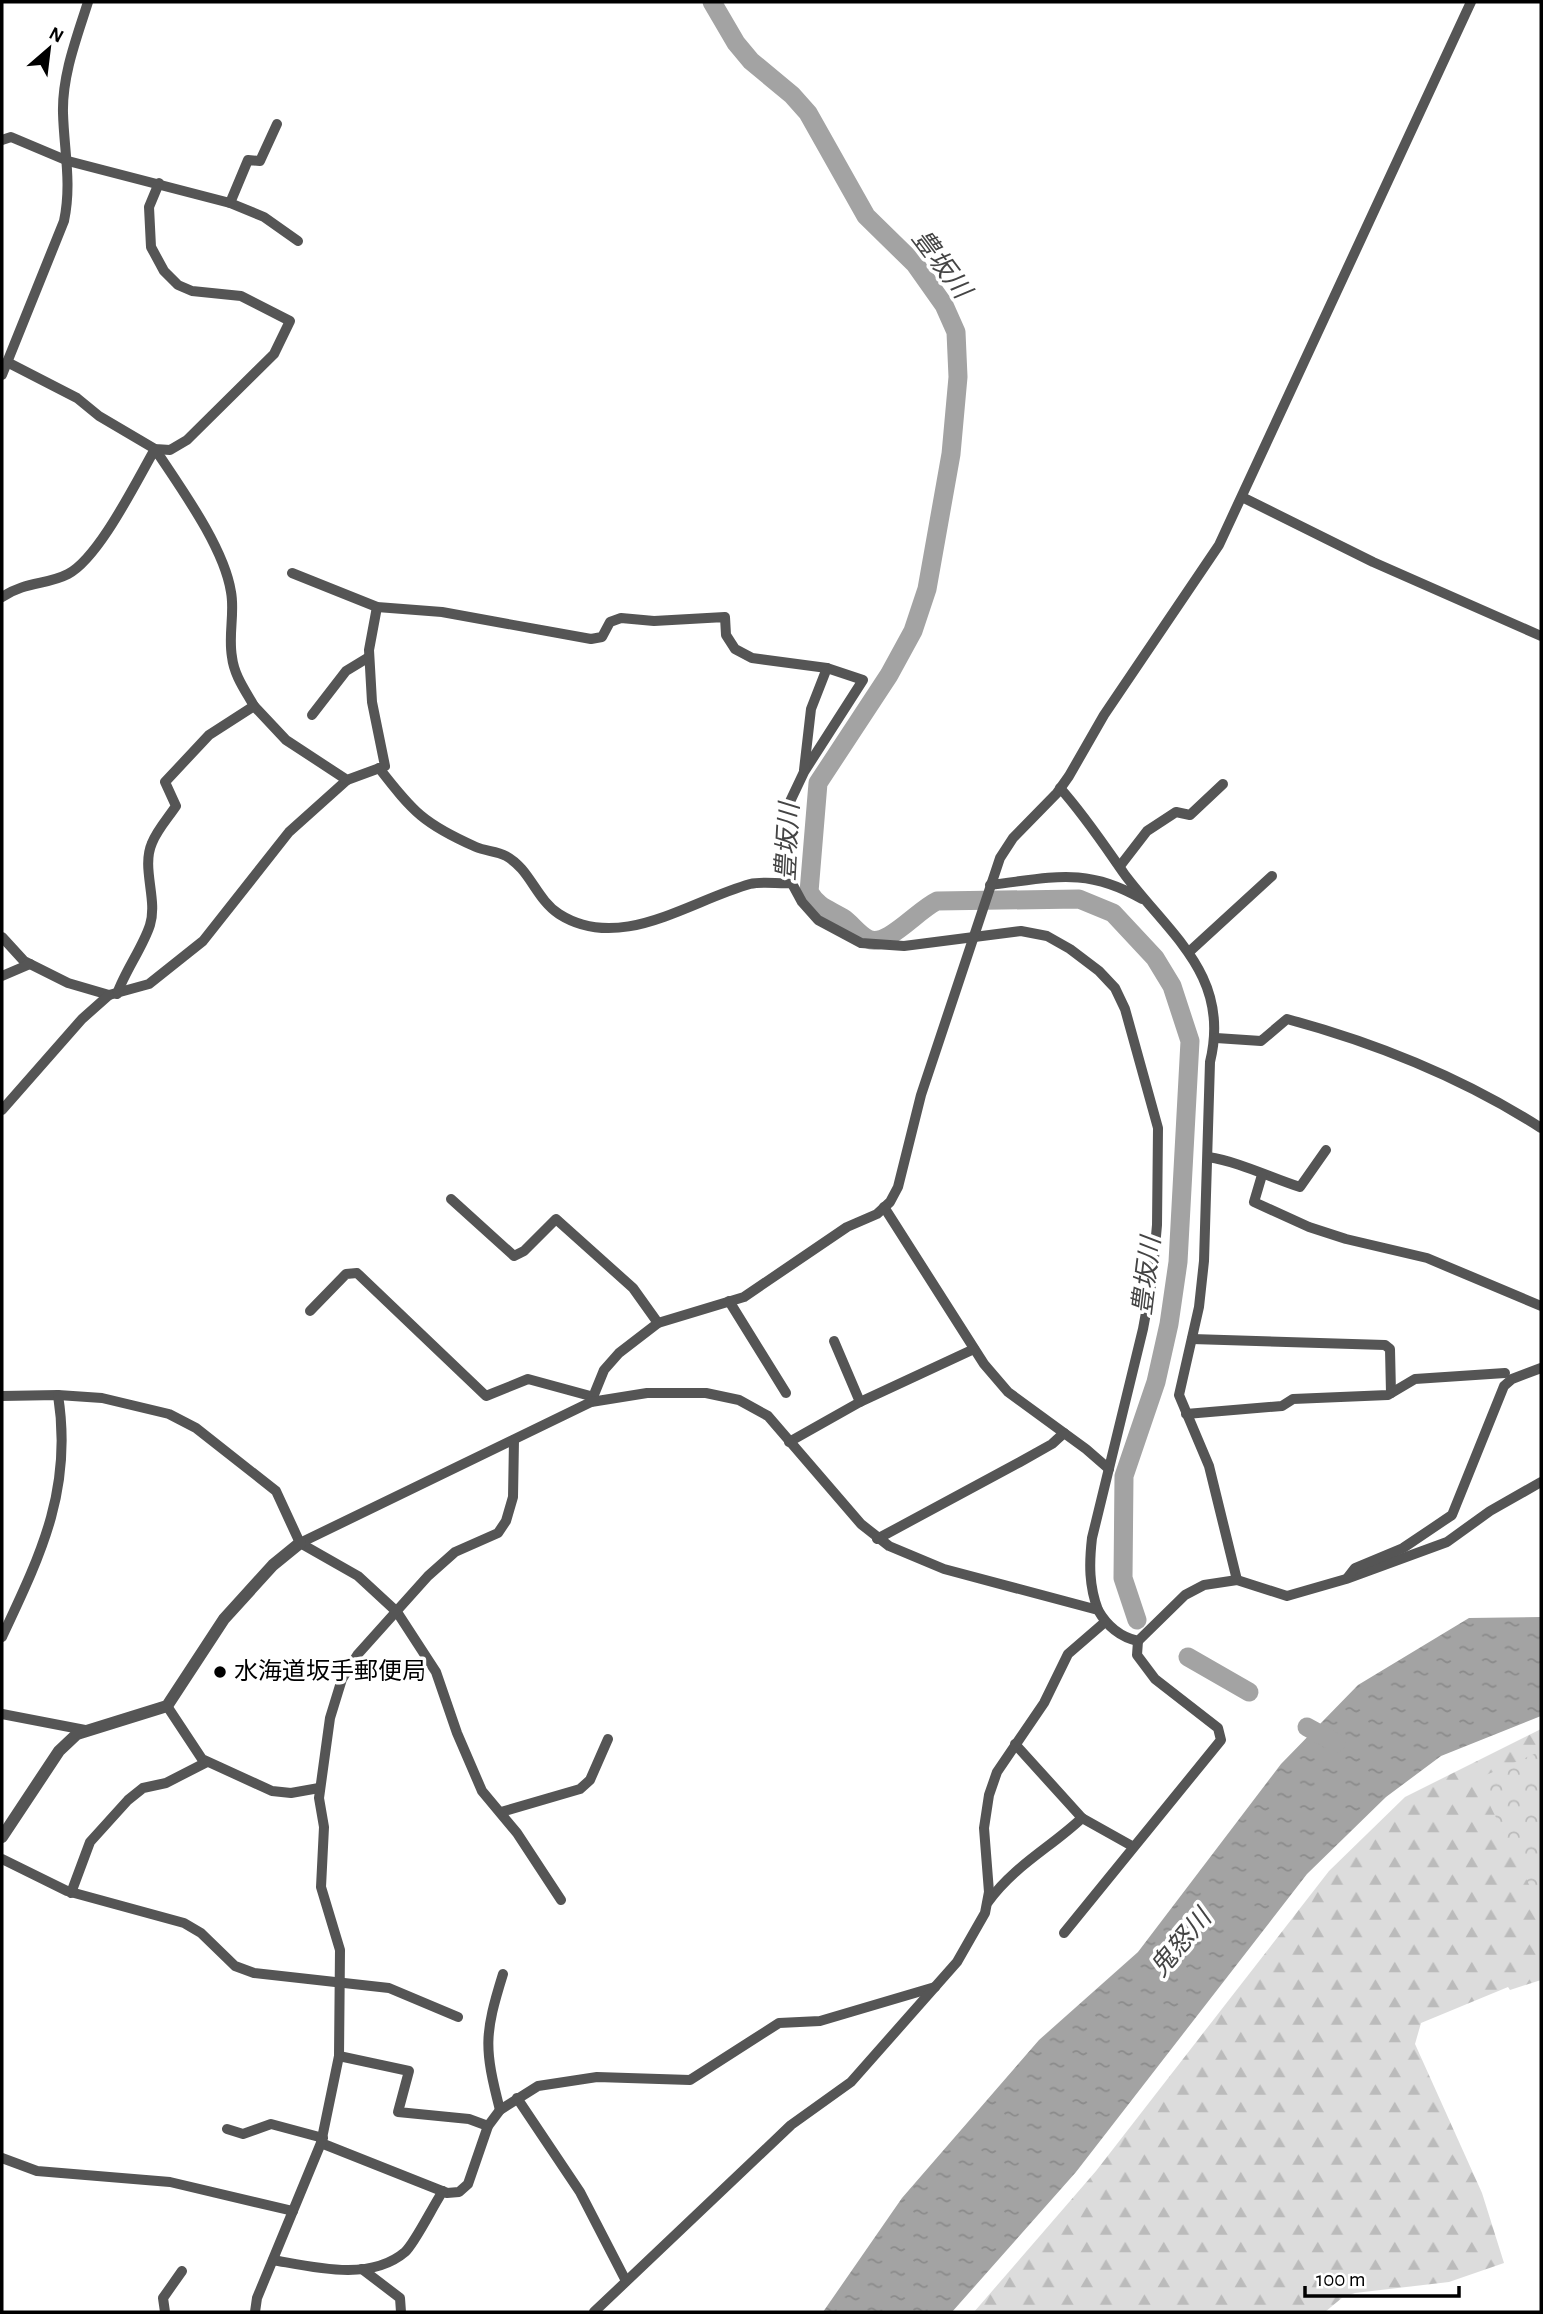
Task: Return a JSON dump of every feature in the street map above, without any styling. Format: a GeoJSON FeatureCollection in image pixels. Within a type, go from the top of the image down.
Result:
{"type":"FeatureCollection","features":[{"type":"Feature","properties":{"kind":"street"},"geometry":{"type":"LineString","coordinates":[[2,375],[64,221],[69,196],[63,112],[65,83],[88,2]]}},
{"type":"Feature","properties":{"kind":"street"},"geometry":{"type":"LineString","coordinates":[[593,1400],[604,1370],[619,1353],[658,1323],[744,1297],[846,1227],[877,1214],[898,1187],[921,1095],[1000,859],[1013,838],[1060,789],[1104,715],[1203,573],[1242,498],[1471,2]]}},
{"type":"Feature","properties":{"kind":"street"},"geometry":{"type":"LineString","coordinates":[[230,203],[248,160],[260,161],[277,124]]}},
{"type":"Feature","properties":{"kind":"street"},"geometry":{"type":"LineString","coordinates":[[2,140],[11,137],[68,161],[230,203],[264,217],[298,241]]}},
{"type":"Feature","properties":{"kind":"street"},"geometry":{"type":"LineString","coordinates":[[155,449],[170,450],[187,440],[274,354],[290,321],[242,296],[192,291],[178,285],[164,271],[151,247],[149,207],[159,183]]}},
{"type":"Feature","properties":{"kind":"street"},"geometry":{"type":"LineString","coordinates":[[7,362],[77,398],[99,416],[155,449],[189,500],[223,565],[231,591],[231,656],[236,674],[254,706],[286,740],[347,780]]}},
{"type":"Feature","properties":{"kind":"street"},"geometry":{"type":"LineString","coordinates":[[2,597],[32,582],[66,575],[80,566],[108,527],[155,449]]}},
{"type":"Feature","properties":{"kind":"street"},"geometry":{"type":"LineString","coordinates":[[1242,498],[1373,562],[1541,636]]}},
{"type":"Feature","properties":{"kind":"street"},"geometry":{"type":"LineString","coordinates":[[292,573],[377,607],[442,612],[591,639],[602,637],[610,622],[621,618],[654,621],[725,617],[726,635],[735,649],[752,658],[827,668],[863,680],[804,772],[783,825],[783,849],[792,883],[802,902],[818,920],[861,943],[904,946],[973,934],[1021,931],[1047,936],[1100,971],[1115,988],[1125,1009],[1158,1128],[1157,1225],[1152,1280],[1089,1560],[1091,1591],[1105,1622],[1125,1638],[1141,1638]]}},
{"type":"Feature","properties":{"kind":"street"},"geometry":{"type":"LineString","coordinates":[[2,1110],[82,1018],[113,995],[149,984],[203,941],[289,832],[347,780],[384,766],[385,757],[372,702],[369,657],[377,607]]}},
{"type":"Feature","properties":{"kind":"street"},"geometry":{"type":"LineString","coordinates":[[312,715],[346,671],[369,657]]}},
{"type":"Feature","properties":{"kind":"street"},"geometry":{"type":"LineString","coordinates":[[804,772],[811,709],[827,668]]}},
{"type":"Feature","properties":{"kind":"street"},"geometry":{"type":"LineString","coordinates":[[113,995],[150,926],[149,852],[152,842],[176,806],[165,782],[209,735],[254,706]]}},
{"type":"Feature","properties":{"kind":"street"},"geometry":{"type":"LineString","coordinates":[[379,768],[408,806],[435,829],[480,849],[503,854],[518,864],[546,902],[559,914],[589,928],[633,927],[752,884],[792,883]]}},
{"type":"Feature","properties":{"kind":"street"},"geometry":{"type":"LineString","coordinates":[[1120,866],[1147,831],[1176,812],[1190,815],[1223,784]]}},
{"type":"Feature","properties":{"kind":"street"},"geometry":{"type":"LineString","coordinates":[[1060,789],[1086,816],[1120,866],[1189,951],[1203,974],[1213,1002],[1216,1038],[1210,1062],[1203,1261],[1199,1307],[1179,1395],[1209,1466],[1237,1580]]}},
{"type":"Feature","properties":{"kind":"street"},"geometry":{"type":"LineString","coordinates":[[989,887],[1071,875],[1117,884],[1148,902]]}},
{"type":"Feature","properties":{"kind":"street"},"geometry":{"type":"LineString","coordinates":[[1189,951],[1272,876]]}},
{"type":"Feature","properties":{"kind":"street"},"geometry":{"type":"LineString","coordinates":[[2,937],[30,964],[68,983],[113,995]]}},
{"type":"Feature","properties":{"kind":"street"},"geometry":{"type":"LineString","coordinates":[[2,976],[30,964]]}},
{"type":"Feature","properties":{"kind":"street"},"geometry":{"type":"LineString","coordinates":[[1216,1038],[1261,1041],[1287,1019],[1314,1026],[1398,1055],[1511,1109],[1541,1128]]}},
{"type":"Feature","properties":{"kind":"street"},"geometry":{"type":"LineString","coordinates":[[1208,1157],[1237,1161],[1262,1175],[1300,1187],[1326,1150]]}},
{"type":"Feature","properties":{"kind":"street"},"geometry":{"type":"LineString","coordinates":[[1262,1175],[1254,1202],[1309,1227],[1346,1239],[1426,1258],[1541,1306]]}},
{"type":"Feature","properties":{"kind":"street"},"geometry":{"type":"LineString","coordinates":[[451,1199],[514,1256],[524,1251],[556,1219],[633,1288],[658,1323]]}},
{"type":"Feature","properties":{"kind":"street"},"geometry":{"type":"LineString","coordinates":[[884,1207],[974,1349],[1008,1392],[1110,1469]]}},
{"type":"Feature","properties":{"kind":"street"},"geometry":{"type":"LineString","coordinates":[[310,1311],[346,1274],[357,1273],[486,1395],[528,1379],[593,1400]]}},
{"type":"Feature","properties":{"kind":"street"},"geometry":{"type":"LineString","coordinates":[[729,1301],[786,1393]]}},
{"type":"Feature","properties":{"kind":"street"},"geometry":{"type":"LineString","coordinates":[[1192,1339],[1385,1345],[1390,1349],[1391,1393]]}},
{"type":"Feature","properties":{"kind":"street"},"geometry":{"type":"LineString","coordinates":[[834,1341],[860,1402]]}},
{"type":"Feature","properties":{"kind":"street"},"geometry":{"type":"LineString","coordinates":[[789,1442],[860,1402],[974,1349]]}},
{"type":"Feature","properties":{"kind":"street"},"geometry":{"type":"LineString","coordinates":[[1346,1579],[1355,1569],[1403,1548],[1452,1515],[1504,1386],[1511,1379],[1541,1368]]}},
{"type":"Feature","properties":{"kind":"street"},"geometry":{"type":"LineString","coordinates":[[1186,1414],[1282,1406],[1293,1399],[1391,1393],[1415,1379],[1505,1373]]}},
{"type":"Feature","properties":{"kind":"street"},"geometry":{"type":"LineString","coordinates":[[2,1837],[59,1751],[77,1734],[167,1706],[224,1619],[273,1565],[300,1543],[593,1400],[647,1393],[706,1393],[739,1400],[768,1416],[877,1539],[912,1558],[944,1569],[1098,1610]]}},
{"type":"Feature","properties":{"kind":"street"},"geometry":{"type":"LineString","coordinates":[[2,1396],[58,1395],[140,1405],[196,1428],[276,1491],[300,1543],[358,1576],[397,1612],[436,1672],[472,1771],[482,1791],[501,1812],[561,1900]]}},
{"type":"Feature","properties":{"kind":"street"},"geometry":{"type":"LineString","coordinates":[[2,1637],[48,1533],[58,1497],[63,1429],[58,1395]]}},
{"type":"Feature","properties":{"kind":"street"},"geometry":{"type":"LineString","coordinates":[[877,1539],[1052,1444],[1064,1433]]}},
{"type":"Feature","properties":{"kind":"street"},"geometry":{"type":"LineString","coordinates":[[255,2312],[257,2298],[322,2141],[340,2056],[340,1950],[321,1887],[324,1827],[319,1788],[330,1718],[342,1679],[358,1654],[428,1576],[455,1552],[498,1533],[506,1521],[513,1497],[514,1440]]}},
{"type":"Feature","properties":{"kind":"street"},"geometry":{"type":"LineString","coordinates":[[1064,1933],[1132,1846],[1221,1740],[1222,1734],[1155,1679],[1137,1655],[1141,1638],[1169,1608],[1204,1585],[1237,1580],[1287,1596],[1346,1579],[1447,1542],[1490,1511],[1541,1482]]}},
{"type":"Feature","properties":{"kind":"street"},"geometry":{"type":"LineString","coordinates":[[986,1905],[989,1892],[984,1828],[989,1795],[997,1772],[1044,1703],[1068,1654],[1105,1622]]}},
{"type":"Feature","properties":{"kind":"street"},"geometry":{"type":"LineString","coordinates":[[167,1706],[193,1748],[207,1762],[272,1791],[291,1793],[319,1788]]}},
{"type":"Feature","properties":{"kind":"street"},"geometry":{"type":"LineString","coordinates":[[2,1714],[85,1730]]}},
{"type":"Feature","properties":{"kind":"street"},"geometry":{"type":"LineString","coordinates":[[501,1812],[580,1789],[590,1780],[608,1739]]}},
{"type":"Feature","properties":{"kind":"street"},"geometry":{"type":"LineString","coordinates":[[1015,1744],[1082,1818],[1132,1846]]}},
{"type":"Feature","properties":{"kind":"street"},"geometry":{"type":"LineString","coordinates":[[71,1893],[90,1842],[128,1800],[143,1788],[166,1783],[207,1762]]}},
{"type":"Feature","properties":{"kind":"street"},"geometry":{"type":"LineString","coordinates":[[594,2312],[790,2125],[851,2082],[957,1962],[986,1905],[1002,1882],[1021,1864],[1060,1839],[1082,1818]]}},
{"type":"Feature","properties":{"kind":"street"},"geometry":{"type":"LineString","coordinates":[[2,1859],[71,1893],[184,1923],[201,1933],[235,1966],[254,1973],[388,1988],[458,2017]]}},
{"type":"Feature","properties":{"kind":"street"},"geometry":{"type":"LineString","coordinates":[[499,2110],[487,2049],[488,2023],[503,1975]]}},
{"type":"Feature","properties":{"kind":"street"},"geometry":{"type":"LineString","coordinates":[[228,2129],[243,2134],[271,2124],[322,2141],[443,2191],[458,2192],[468,2184],[488,2126],[499,2110],[538,2086],[556,2081],[597,2077],[690,2080],[779,2023],[820,2021],[937,1987]]}},
{"type":"Feature","properties":{"kind":"street"},"geometry":{"type":"LineString","coordinates":[[340,2056],[409,2071],[398,2112],[469,2119],[488,2126]]}},
{"type":"Feature","properties":{"kind":"street"},"geometry":{"type":"LineString","coordinates":[[517,2098],[580,2192],[626,2281]]}},
{"type":"Feature","properties":{"kind":"street"},"geometry":{"type":"LineString","coordinates":[[2,2158],[37,2171],[170,2182],[293,2211]]}},
{"type":"Feature","properties":{"kind":"street"},"geometry":{"type":"LineString","coordinates":[[272,2260],[318,2268],[362,2269],[382,2264],[406,2251],[443,2191]]}},
{"type":"Feature","properties":{"kind":"street"},"geometry":{"type":"LineString","coordinates":[[362,2269],[400,2298],[401,2312]]}},
{"type":"Feature","properties":{"kind":"street"},"geometry":{"type":"LineString","coordinates":[[164,2312],[163,2298],[182,2271]]}},
{"type":"Feature","properties":{"kind":"green space"},"geometry":{"type":"Polygon","coordinates":[[[1541,1729],[1541,1980],[1510,1990],[1508,1987],[1421,2023],[1415,2044],[1482,2193],[1504,2263],[1449,2282],[1355,2293],[1343,2297],[1325,2312],[974,2312],[1096,2171],[1329,1871],[1405,1797],[1541,1729]]]}},
{"type":"Feature","properties":{"kind":"green space"},"geometry":{"type":"Polygon","coordinates":[[[1541,1751],[1541,1909],[1477,1779],[1541,1751]]]}},
{"type":"Feature","properties":{"kind":"water","name":"鬼怒川"},"geometry":{"type":"Polygon","coordinates":[[[1541,1617],[1541,1716],[1441,1756],[1386,1797],[1307,1874],[1076,2172],[952,2312],[823,2312],[902,2198],[1039,2040],[1138,1952],[1281,1764],[1358,1685],[1469,1618],[1541,1617]]]}},
{"type":"Feature","properties":{"kind":"waterway","name":"豊坂川"},"geometry":{"type":"LineString","coordinates":[[712,2],[736,43],[751,61],[792,95],[808,113],[866,216],[915,264],[944,305],[956,332],[958,377],[951,454],[927,589],[913,631],[889,675],[818,783],[809,892],[820,904],[843,918],[864,937],[876,940],[893,934],[937,901],[1079,899],[1113,913],[1155,958],[1172,986],[1190,1041],[1178,1262],[1169,1324],[1156,1382],[1124,1476],[1123,1578],[1137,1620]]}},
{"type":"Feature","properties":{"kind":"waterway","name":"豊坂川"},"geometry":{"type":"LineString","coordinates":[[1188,1657],[1249,1692]]}},
{"type":"Feature","properties":{"kind":"waterway","name":"豊坂川"},"geometry":{"type":"LineString","coordinates":[[1307,1727],[1336,1743]]}},
{"type":"Feature","properties":{"kind":"place","name":"水海道坂手郵便局"},"geometry":{"type":"Point","coordinates":[220,1672]}}]}
